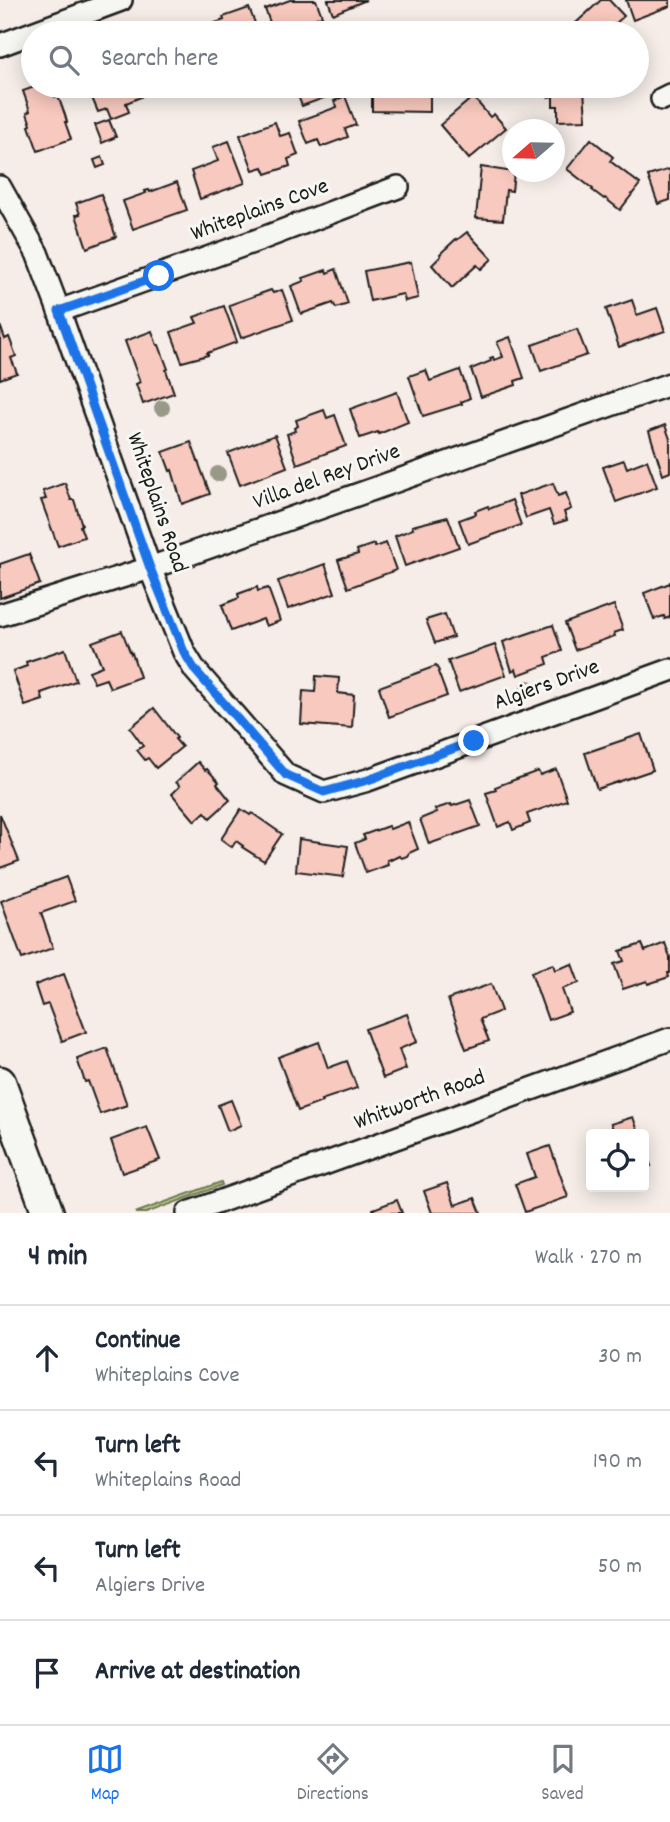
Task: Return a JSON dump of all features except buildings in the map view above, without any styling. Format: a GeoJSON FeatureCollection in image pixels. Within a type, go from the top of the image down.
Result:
{"type":"FeatureCollection","features":[{"type":"Feature","properties":{"kind":"main road"},"geometry":{"type":"LineString","coordinates":[[0,1082],[48,1213]]}},
{"type":"Feature","properties":{"kind":"street"},"geometry":{"type":"LineString","coordinates":[[65,21],[121,0]]}},
{"type":"Feature","properties":{"kind":"street"},"geometry":{"type":"LineString","coordinates":[[0,45],[21,37]]}},
{"type":"Feature","properties":{"kind":"street","name":"Whiteplains Road"},"geometry":{"type":"LineString","coordinates":[[0,187],[37,253],[150,568],[184,652],[195,670],[286,775],[324,792]]}},
{"type":"Feature","properties":{"kind":"street","name":"Whiteplains Cove"},"geometry":{"type":"LineString","coordinates":[[59,311],[312,221],[398,187]]}},
{"type":"Feature","properties":{"kind":"street","name":"Villa del Rey Drive"},"geometry":{"type":"LineString","coordinates":[[0,615],[150,568],[670,384]]}},
{"type":"Feature","properties":{"kind":"street","name":"Algiers Drive"},"geometry":{"type":"LineString","coordinates":[[324,792],[368,780],[670,670]]}},
{"type":"Feature","properties":{"kind":"street","name":"Whitworth Road"},"geometry":{"type":"LineString","coordinates":[[188,1213],[670,1039]]}},
{"type":"Feature","properties":{"kind":"green space"},"geometry":{"type":"Polygon","coordinates":[[[221,1182],[222,1185],[146,1213],[135,1213],[221,1182]]]}},
{"type":"Feature","properties":{"kind":"route"},"geometry":{"type":"LineString","coordinates":[[159,276],[59,311],[150,568],[184,652],[195,670],[286,775],[324,792],[368,780],[474,741]]}}]}
